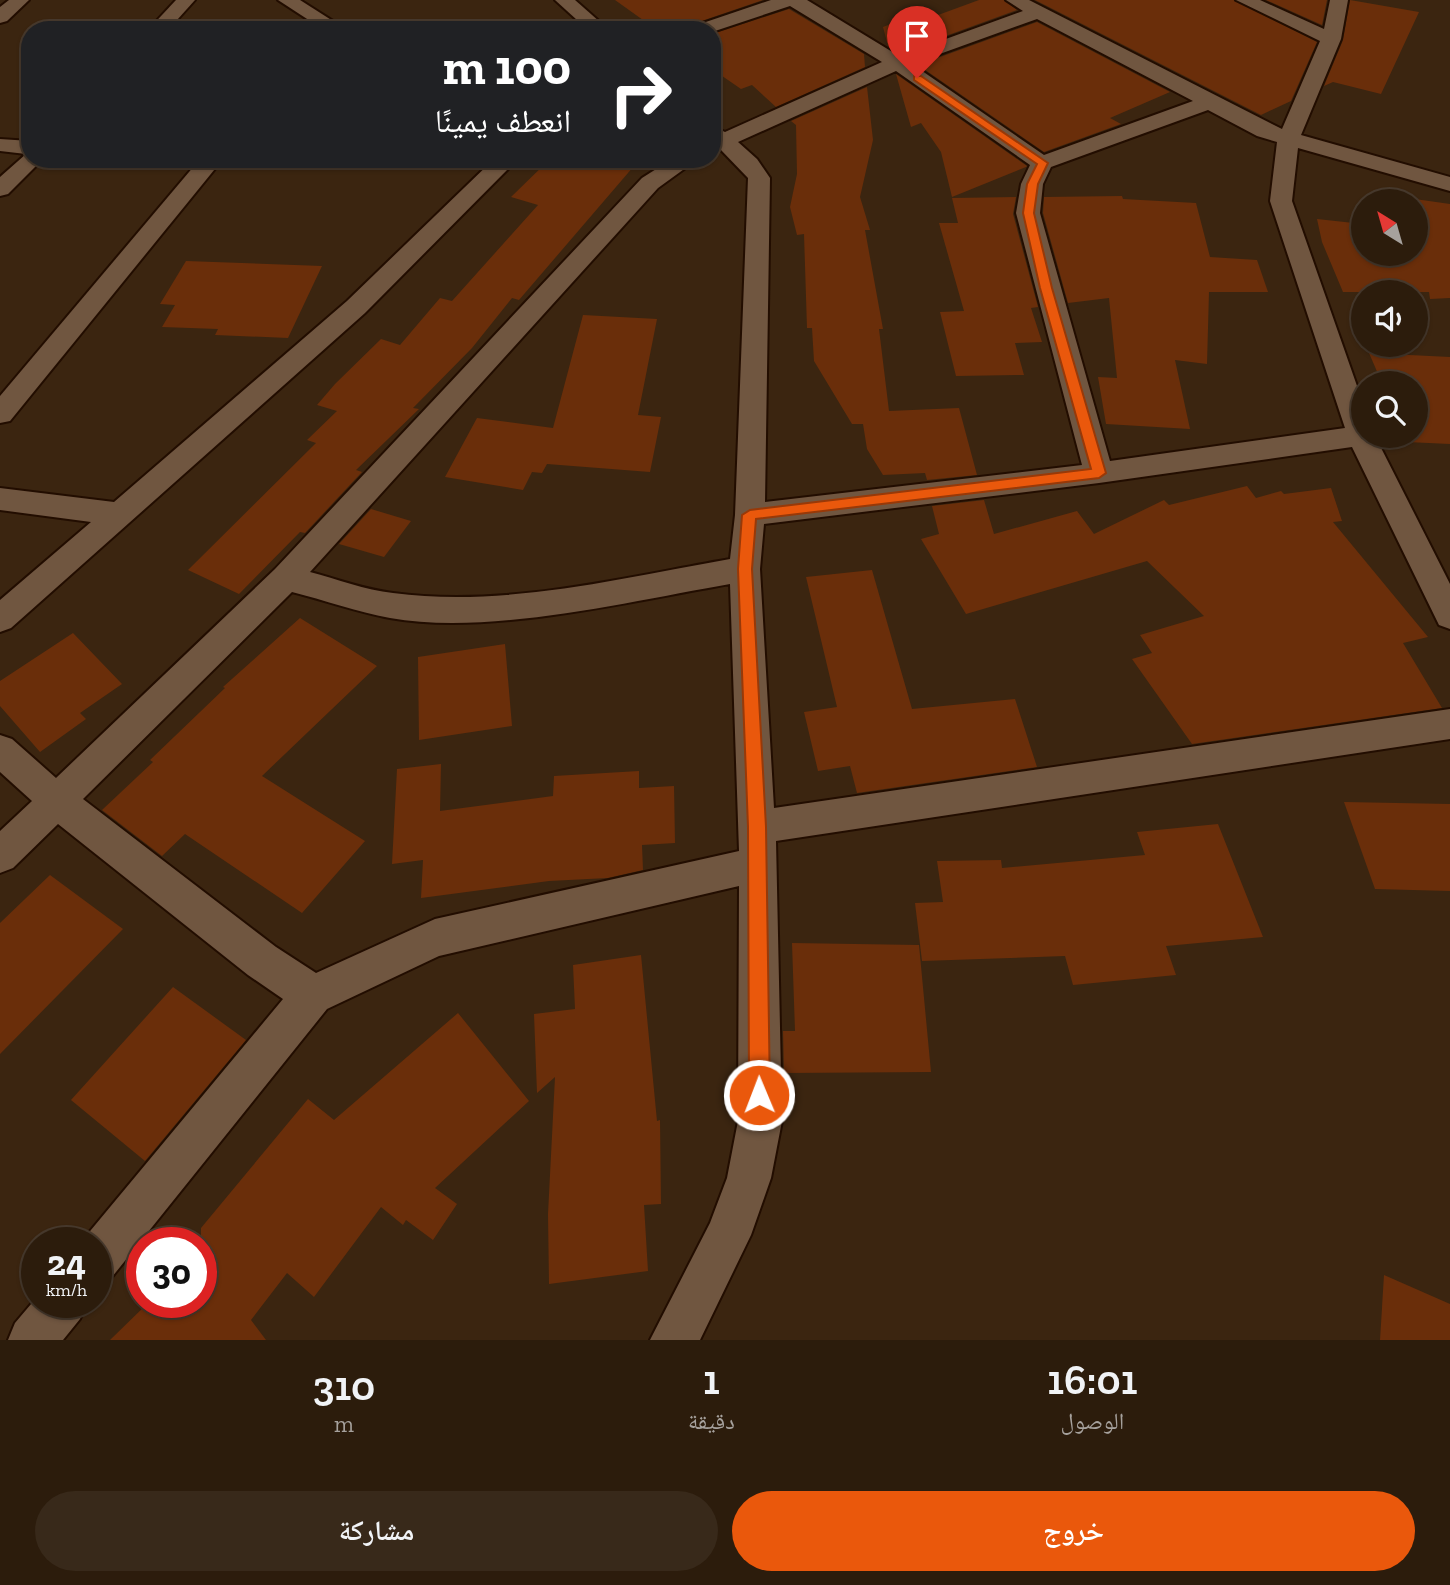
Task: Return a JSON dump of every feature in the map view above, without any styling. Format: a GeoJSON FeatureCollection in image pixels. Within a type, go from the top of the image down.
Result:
{"type":"FeatureCollection","features":[{"type":"Feature","properties":{"kind":"street"},"geometry":{"type":"LineString","coordinates":[[0,17],[20,0]]}},
{"type":"Feature","properties":{"kind":"street"},"geometry":{"type":"LineString","coordinates":[[166,21],[186,0]]}},
{"type":"Feature","properties":{"kind":"street"},"geometry":{"type":"LineString","coordinates":[[287,0],[320,21]]}},
{"type":"Feature","properties":{"kind":"street"},"geometry":{"type":"LineString","coordinates":[[564,0],[589,21]]}},
{"type":"Feature","properties":{"kind":"street"},"geometry":{"type":"LineString","coordinates":[[721,23],[792,0],[897,63],[1042,163]]}},
{"type":"Feature","properties":{"kind":"street"},"geometry":{"type":"LineString","coordinates":[[1015,0],[1288,140],[1450,184]]}},
{"type":"Feature","properties":{"kind":"street"},"geometry":{"type":"LineString","coordinates":[[1245,0],[1331,39]]}},
{"type":"Feature","properties":{"kind":"street"},"geometry":{"type":"LineString","coordinates":[[1339,0],[1331,39],[1288,140],[1281,201],[1351,407]]}},
{"type":"Feature","properties":{"kind":"street"},"geometry":{"type":"LineString","coordinates":[[721,137],[897,63],[1040,12]]}},
{"type":"Feature","properties":{"kind":"street"},"geometry":{"type":"LineString","coordinates":[[1099,473],[1046,288],[1028,213],[1032,184],[1042,163],[1210,102]]}},
{"type":"Feature","properties":{"kind":"street"},"geometry":{"type":"LineString","coordinates":[[674,1340],[728,1235],[749,1178],[758,1132],[757,846],[745,569],[750,515],[759,178],[741,152],[721,143]]}},
{"type":"Feature","properties":{"kind":"street"},"geometry":{"type":"LineString","coordinates":[[0,145],[21,147]]}},
{"type":"Feature","properties":{"kind":"street"},"geometry":{"type":"LineString","coordinates":[[0,189],[22,168]]}},
{"type":"Feature","properties":{"kind":"street"},"geometry":{"type":"LineString","coordinates":[[0,414],[205,168]]}},
{"type":"Feature","properties":{"kind":"street"},"geometry":{"type":"LineString","coordinates":[[0,619],[356,307],[498,168]]}},
{"type":"Feature","properties":{"kind":"street"},"geometry":{"type":"LineString","coordinates":[[0,856],[286,578],[650,183],[673,168]]}},
{"type":"Feature","properties":{"kind":"street"},"geometry":{"type":"LineString","coordinates":[[750,515],[1099,473],[1351,437]]}},
{"type":"Feature","properties":{"kind":"street"},"geometry":{"type":"LineString","coordinates":[[1367,448],[1450,616]]}},
{"type":"Feature","properties":{"kind":"street"},"geometry":{"type":"LineString","coordinates":[[0,499],[118,514]]}},
{"type":"Feature","properties":{"kind":"street"},"geometry":{"type":"LineString","coordinates":[[286,578],[391,607],[464,610],[563,600],[745,569]]}},
{"type":"Feature","properties":{"kind":"street"},"geometry":{"type":"LineString","coordinates":[[112,1241],[313,995],[435,938],[757,846],[1450,724]]}},
{"type":"Feature","properties":{"kind":"street"},"geometry":{"type":"LineString","coordinates":[[0,750],[58,802],[228,931],[262,961],[313,995]]}},
{"type":"Feature","properties":{"kind":"street"},"geometry":{"type":"LineString","coordinates":[[32,1340],[50,1318]]}},
{"type":"Feature","properties":{"kind":"building"},"geometry":{"type":"Polygon","coordinates":[[[615,0],[763,0],[702,21],[644,21],[615,0]]]}},
{"type":"Feature","properties":{"kind":"building"},"geometry":{"type":"Polygon","coordinates":[[[979,0],[1004,0],[1017,10],[899,53],[888,46],[883,27],[909,17],[919,22],[979,0]]]}},
{"type":"Feature","properties":{"kind":"building"},"geometry":{"type":"Polygon","coordinates":[[[1035,0],[1234,0],[1317,42],[1291,101],[1261,115],[1035,0]]]}},
{"type":"Feature","properties":{"kind":"building"},"geometry":{"type":"Polygon","coordinates":[[[1266,0],[1327,0],[1322,25],[1266,0]]]}},
{"type":"Feature","properties":{"kind":"building"},"geometry":{"type":"Polygon","coordinates":[[[1350,0],[1419,12],[1381,94],[1333,82],[1324,86],[1343,40],[1350,0]]]}},
{"type":"Feature","properties":{"kind":"building"},"geometry":{"type":"Polygon","coordinates":[[[789,9],[864,54],[865,67],[776,107],[752,85],[741,89],[721,75],[721,31],[789,9]]]}},
{"type":"Feature","properties":{"kind":"building"},"geometry":{"type":"Polygon","coordinates":[[[1037,22],[1170,92],[1110,118],[1121,124],[1044,152],[918,65],[1037,22]]]}},
{"type":"Feature","properties":{"kind":"building"},"geometry":{"type":"Polygon","coordinates":[[[896,74],[1027,166],[952,197],[941,152],[921,123],[911,127],[896,74]]]}},
{"type":"Feature","properties":{"kind":"building"},"geometry":{"type":"Polygon","coordinates":[[[867,87],[873,140],[860,197],[870,230],[865,230],[883,329],[879,329],[889,411],[959,408],[977,475],[927,480],[925,473],[883,475],[867,449],[863,424],[852,424],[814,361],[812,328],[807,328],[804,234],[797,235],[790,207],[797,174],[796,125],[791,121],[867,87]]]}},
{"type":"Feature","properties":{"kind":"building"},"geometry":{"type":"Polygon","coordinates":[[[541,168],[632,168],[519,300],[512,298],[472,348],[413,408],[419,409],[356,470],[362,472],[305,533],[300,532],[239,594],[188,570],[316,443],[307,440],[337,411],[317,405],[335,384],[381,339],[400,345],[440,298],[452,301],[538,205],[511,197],[541,168]]]}},
{"type":"Feature","properties":{"kind":"building"},"geometry":{"type":"Polygon","coordinates":[[[1122,196],[1123,199],[1196,203],[1210,257],[1257,260],[1268,292],[1209,292],[1207,364],[1175,360],[1190,429],[1106,424],[1098,377],[1117,378],[1109,298],[1068,303],[1043,213],[1044,197],[1122,196]]]}},
{"type":"Feature","properties":{"kind":"building"},"geometry":{"type":"Polygon","coordinates":[[[1016,197],[1013,214],[1038,307],[1031,308],[1042,342],[1015,343],[1024,375],[956,376],[940,312],[964,311],[939,223],[958,223],[952,198],[1016,197]]]}},
{"type":"Feature","properties":{"kind":"building"},"geometry":{"type":"Polygon","coordinates":[[[1428,201],[1450,204],[1450,298],[1430,299],[1428,280],[1351,280],[1351,292],[1343,292],[1322,242],[1317,219],[1351,223],[1351,266],[1428,266],[1428,201]]]}},
{"type":"Feature","properties":{"kind":"building"},"geometry":{"type":"Polygon","coordinates":[[[186,261],[322,266],[288,338],[215,335],[218,329],[162,327],[175,305],[160,304],[186,261]]]}},
{"type":"Feature","properties":{"kind":"building"},"geometry":{"type":"Polygon","coordinates":[[[583,315],[657,319],[638,415],[661,417],[650,472],[547,464],[542,473],[532,472],[523,490],[445,477],[477,418],[553,428],[583,315]]]}},
{"type":"Feature","properties":{"kind":"building"},"geometry":{"type":"Polygon","coordinates":[[[1371,357],[1450,357],[1450,444],[1428,443],[1428,371],[1377,371],[1371,357]]]}},
{"type":"Feature","properties":{"kind":"building"},"geometry":{"type":"Polygon","coordinates":[[[1247,486],[1256,498],[1281,491],[1284,494],[1331,488],[1342,521],[1333,522],[1428,637],[1403,643],[1442,708],[1192,744],[1132,659],[1152,653],[1140,635],[1204,616],[1147,561],[966,614],[921,539],[939,534],[932,506],[984,500],[994,534],[1077,511],[1094,534],[1164,500],[1169,505],[1247,486]]]}},
{"type":"Feature","properties":{"kind":"building"},"geometry":{"type":"Polygon","coordinates":[[[371,509],[411,521],[384,557],[339,544],[371,509]]]}},
{"type":"Feature","properties":{"kind":"building"},"geometry":{"type":"Polygon","coordinates":[[[872,570],[912,709],[1015,699],[1037,767],[857,793],[850,766],[818,771],[804,712],[837,707],[806,577],[872,570]]]}},
{"type":"Feature","properties":{"kind":"building"},"geometry":{"type":"Polygon","coordinates":[[[300,618],[377,666],[262,776],[365,841],[302,913],[185,834],[162,856],[102,810],[153,762],[150,760],[225,688],[223,687],[300,618]]]}},
{"type":"Feature","properties":{"kind":"building"},"geometry":{"type":"Polygon","coordinates":[[[73,633],[122,684],[80,713],[86,719],[40,752],[0,706],[0,681],[73,633]]]}},
{"type":"Feature","properties":{"kind":"building"},"geometry":{"type":"Polygon","coordinates":[[[505,644],[512,726],[419,740],[418,657],[505,644]]]}},
{"type":"Feature","properties":{"kind":"building"},"geometry":{"type":"Polygon","coordinates":[[[441,764],[440,811],[553,796],[554,776],[639,771],[639,788],[674,786],[675,843],[642,845],[643,870],[608,878],[549,881],[421,898],[423,860],[392,864],[397,769],[441,764]]]}},
{"type":"Feature","properties":{"kind":"building"},"geometry":{"type":"Polygon","coordinates":[[[1344,802],[1450,804],[1450,891],[1375,889],[1344,802]]]}},
{"type":"Feature","properties":{"kind":"building"},"geometry":{"type":"Polygon","coordinates":[[[1218,824],[1263,937],[1166,946],[1176,975],[1073,985],[1065,956],[922,961],[915,903],[943,902],[937,861],[1001,860],[1002,868],[1145,855],[1137,832],[1218,824]]]}},
{"type":"Feature","properties":{"kind":"building"},"geometry":{"type":"Polygon","coordinates":[[[50,875],[123,929],[0,1054],[0,923],[50,875]]]}},
{"type":"Feature","properties":{"kind":"building"},"geometry":{"type":"Polygon","coordinates":[[[792,943],[919,945],[931,1072],[784,1073],[783,1031],[795,1031],[792,943]]]}},
{"type":"Feature","properties":{"kind":"building"},"geometry":{"type":"Polygon","coordinates":[[[641,955],[657,1121],[660,1120],[661,1204],[644,1205],[648,1271],[549,1284],[548,1214],[555,1077],[537,1093],[534,1014],[575,1009],[573,965],[641,955]]]}},
{"type":"Feature","properties":{"kind":"building"},"geometry":{"type":"Polygon","coordinates":[[[173,987],[246,1040],[145,1161],[71,1100],[173,987]]]}},
{"type":"Feature","properties":{"kind":"building"},"geometry":{"type":"Polygon","coordinates":[[[458,1013],[529,1101],[435,1188],[457,1204],[433,1240],[406,1220],[403,1225],[381,1207],[314,1297],[287,1273],[251,1320],[266,1340],[110,1340],[133,1318],[217,1318],[217,1227],[202,1227],[308,1099],[334,1120],[458,1013]]]}},
{"type":"Feature","properties":{"kind":"building"},"geometry":{"type":"Polygon","coordinates":[[[1384,1275],[1450,1304],[1450,1340],[1380,1340],[1384,1275]]]}},
{"type":"Feature","properties":{"kind":"route"},"geometry":{"type":"LineString","coordinates":[[759,1095],[757,827],[745,569],[750,515],[1099,473],[1046,288],[1028,213],[1032,184],[1042,163],[917,78]]}}]}
